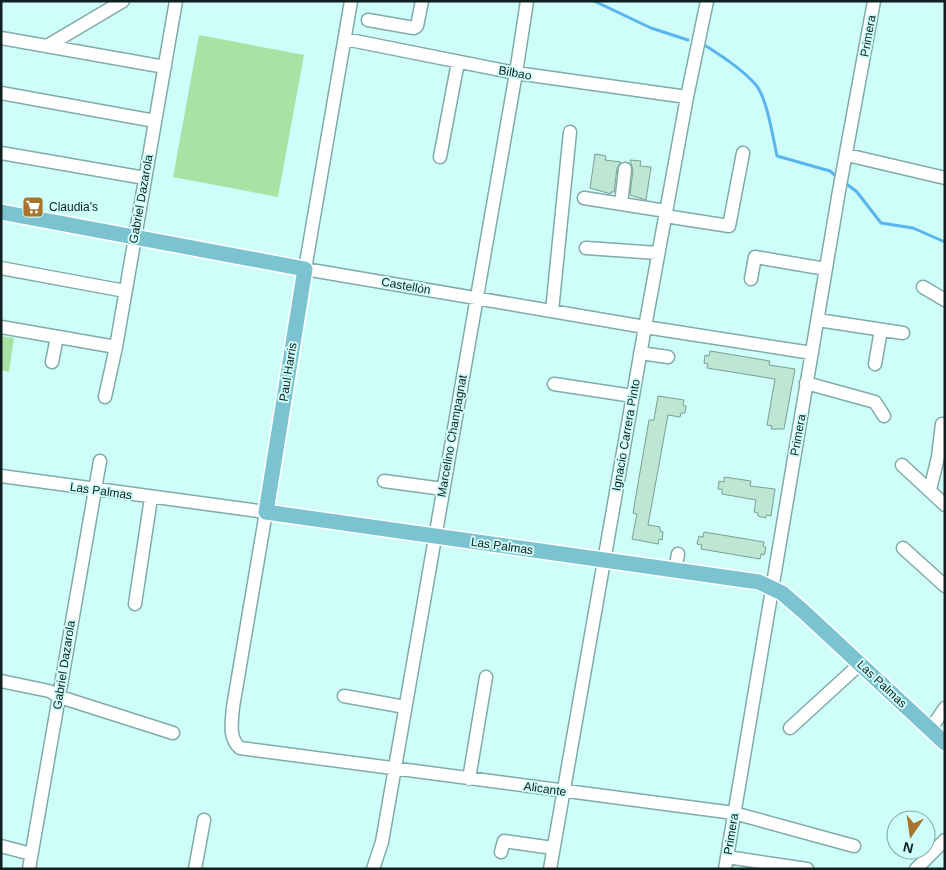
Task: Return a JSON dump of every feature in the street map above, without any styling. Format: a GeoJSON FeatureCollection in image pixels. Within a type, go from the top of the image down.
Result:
{"type":"FeatureCollection","features":[{"type":"Feature","properties":{"kind":"main road","name":"Castellón"},"geometry":{"type":"LineString","coordinates":[[1,212],[135,235],[305,269]]}},
{"type":"Feature","properties":{"kind":"main road","name":"Paul Harris"},"geometry":{"type":"LineString","coordinates":[[266,512],[305,269]]}},
{"type":"Feature","properties":{"kind":"main road","name":"Las Palmas"},"geometry":{"type":"LineString","coordinates":[[266,512],[759,582],[782,593],[804,612],[945,743]]}},
{"type":"Feature","properties":{"kind":"street"},"geometry":{"type":"LineString","coordinates":[[47,46],[123,1]]}},
{"type":"Feature","properties":{"kind":"street","name":"Gabriel Dazarola"},"geometry":{"type":"LineString","coordinates":[[105,397],[116,347],[176,1]]}},
{"type":"Feature","properties":{"kind":"street","name":"Paul Harris"},"geometry":{"type":"LineString","coordinates":[[305,269],[351,1]]}},
{"type":"Feature","properties":{"kind":"street"},"geometry":{"type":"LineString","coordinates":[[368,20],[414,28],[417,26],[422,1]]}},
{"type":"Feature","properties":{"kind":"street","name":"Marcelino Champagnat"},"geometry":{"type":"LineString","coordinates":[[373,869],[382,842],[442,488],[516,74],[527,1]]}},
{"type":"Feature","properties":{"kind":"street","name":"Ignacio Carrera Pinto"},"geometry":{"type":"LineString","coordinates":[[550,869],[665,214],[707,1]]}},
{"type":"Feature","properties":{"kind":"street","name":"Primera"},"geometry":{"type":"LineString","coordinates":[[726,863],[806,383],[874,1]]}},
{"type":"Feature","properties":{"kind":"street"},"geometry":{"type":"LineString","coordinates":[[1,38],[165,68]]}},
{"type":"Feature","properties":{"kind":"street","name":"Bilbao"},"geometry":{"type":"LineString","coordinates":[[345,39],[516,74],[687,97]]}},
{"type":"Feature","properties":{"kind":"street"},"geometry":{"type":"LineString","coordinates":[[440,157],[458,62]]}},
{"type":"Feature","properties":{"kind":"street"},"geometry":{"type":"LineString","coordinates":[[1,93],[155,121]]}},
{"type":"Feature","properties":{"kind":"street"},"geometry":{"type":"LineString","coordinates":[[552,311],[570,132]]}},
{"type":"Feature","properties":{"kind":"street"},"geometry":{"type":"LineString","coordinates":[[1,153],[145,178]]}},
{"type":"Feature","properties":{"kind":"street"},"geometry":{"type":"LineString","coordinates":[[584,198],[729,226],[743,153]]}},
{"type":"Feature","properties":{"kind":"street"},"geometry":{"type":"LineString","coordinates":[[847,155],[945,178]]}},
{"type":"Feature","properties":{"kind":"street"},"geometry":{"type":"LineString","coordinates":[[620,204],[625,169]]}},
{"type":"Feature","properties":{"kind":"street"},"geometry":{"type":"LineString","coordinates":[[586,248],[658,253]]}},
{"type":"Feature","properties":{"kind":"street"},"geometry":{"type":"LineString","coordinates":[[751,279],[755,257],[826,269]]}},
{"type":"Feature","properties":{"kind":"street"},"geometry":{"type":"LineString","coordinates":[[1,268],[125,291]]}},
{"type":"Feature","properties":{"kind":"street","name":"Castellón"},"geometry":{"type":"LineString","coordinates":[[305,269],[645,328],[812,353]]}},
{"type":"Feature","properties":{"kind":"street"},"geometry":{"type":"LineString","coordinates":[[923,287],[945,300]]}},
{"type":"Feature","properties":{"kind":"street"},"geometry":{"type":"LineString","coordinates":[[818,320],[903,333]]}},
{"type":"Feature","properties":{"kind":"street"},"geometry":{"type":"LineString","coordinates":[[1,327],[116,347]]}},
{"type":"Feature","properties":{"kind":"street"},"geometry":{"type":"LineString","coordinates":[[875,364],[881,330]]}},
{"type":"Feature","properties":{"kind":"street"},"geometry":{"type":"LineString","coordinates":[[52,362],[57,337]]}},
{"type":"Feature","properties":{"kind":"street"},"geometry":{"type":"LineString","coordinates":[[640,353],[668,357]]}},
{"type":"Feature","properties":{"kind":"street"},"geometry":{"type":"LineString","coordinates":[[806,383],[875,402],[884,416]]}},
{"type":"Feature","properties":{"kind":"street"},"geometry":{"type":"LineString","coordinates":[[554,384],[633,396]]}},
{"type":"Feature","properties":{"kind":"street"},"geometry":{"type":"LineString","coordinates":[[930,490],[938,457],[942,424]]}},
{"type":"Feature","properties":{"kind":"street","name":"Gabriel Dazarola"},"geometry":{"type":"LineString","coordinates":[[29,869],[60,697],[71,614],[100,461]]}},
{"type":"Feature","properties":{"kind":"street"},"geometry":{"type":"LineString","coordinates":[[902,465],[945,505]]}},
{"type":"Feature","properties":{"kind":"street","name":"Las Palmas"},"geometry":{"type":"LineString","coordinates":[[1,476],[266,512]]}},
{"type":"Feature","properties":{"kind":"street"},"geometry":{"type":"LineString","coordinates":[[384,482],[442,488]]}},
{"type":"Feature","properties":{"kind":"street"},"geometry":{"type":"LineString","coordinates":[[136,604],[152,498]]}},
{"type":"Feature","properties":{"kind":"street","name":"Paul Harris"},"geometry":{"type":"LineString","coordinates":[[234,743],[232,731],[233,707],[266,512]]}},
{"type":"Feature","properties":{"kind":"street"},"geometry":{"type":"LineString","coordinates":[[903,548],[945,586]]}},
{"type":"Feature","properties":{"kind":"street"},"geometry":{"type":"LineString","coordinates":[[675,570],[678,554]]}},
{"type":"Feature","properties":{"kind":"street"},"geometry":{"type":"LineString","coordinates":[[790,728],[860,664]]}},
{"type":"Feature","properties":{"kind":"street"},"geometry":{"type":"LineString","coordinates":[[469,779],[486,677]]}},
{"type":"Feature","properties":{"kind":"street"},"geometry":{"type":"LineString","coordinates":[[1,681],[50,691],[60,697],[173,733]]}},
{"type":"Feature","properties":{"kind":"street"},"geometry":{"type":"LineString","coordinates":[[344,696],[405,706]]}},
{"type":"Feature","properties":{"kind":"street"},"geometry":{"type":"LineString","coordinates":[[930,730],[945,708]]}},
{"type":"Feature","properties":{"kind":"street","name":"Alicante"},"geometry":{"type":"LineString","coordinates":[[234,743],[240,748],[562,792],[734,813],[854,846]]}},
{"type":"Feature","properties":{"kind":"street"},"geometry":{"type":"LineString","coordinates":[[195,869],[204,820]]}},
{"type":"Feature","properties":{"kind":"street"},"geometry":{"type":"LineString","coordinates":[[916,869],[945,840]]}},
{"type":"Feature","properties":{"kind":"street"},"geometry":{"type":"LineString","coordinates":[[501,852],[504,841],[553,848]]}},
{"type":"Feature","properties":{"kind":"street"},"geometry":{"type":"LineString","coordinates":[[1,846],[31,854]]}},
{"type":"Feature","properties":{"kind":"street"},"geometry":{"type":"LineString","coordinates":[[726,863],[807,869]]}},
{"type":"Feature","properties":{"kind":"green space"},"geometry":{"type":"Polygon","coordinates":[[[199,35],[304,55],[278,197],[173,177],[199,35]]]}},
{"type":"Feature","properties":{"kind":"green space"},"geometry":{"type":"Polygon","coordinates":[[[1,336],[14,338],[9,372],[1,370],[1,336]]]}},
{"type":"Feature","properties":{"kind":"building"},"geometry":{"type":"Polygon","coordinates":[[[595,154],[606,156],[605,160],[621,162],[617,168],[614,192],[611,192],[611,194],[590,188],[595,154]]]}},
{"type":"Feature","properties":{"kind":"building"},"geometry":{"type":"Polygon","coordinates":[[[630,160],[641,161],[640,166],[651,167],[646,200],[630,195],[633,170],[630,160]]]}},
{"type":"Feature","properties":{"kind":"building"},"geometry":{"type":"Polygon","coordinates":[[[710,351],[770,361],[769,365],[795,369],[784,429],[771,429],[772,426],[767,425],[775,379],[707,368],[708,364],[704,363],[705,355],[709,356],[710,351]]]}},
{"type":"Feature","properties":{"kind":"building"},"geometry":{"type":"Polygon","coordinates":[[[658,396],[684,400],[683,405],[686,406],[685,413],[681,413],[680,417],[668,415],[648,525],[660,527],[660,531],[663,532],[662,540],[659,539],[658,544],[632,539],[637,514],[633,513],[649,420],[654,420],[658,396]]]}},
{"type":"Feature","properties":{"kind":"building"},"geometry":{"type":"Polygon","coordinates":[[[724,477],[751,481],[750,486],[775,489],[771,516],[766,515],[766,518],[758,516],[758,513],[754,512],[756,500],[722,494],[722,489],[718,489],[719,481],[724,482],[724,477]]]}},
{"type":"Feature","properties":{"kind":"building"},"geometry":{"type":"Polygon","coordinates":[[[704,532],[764,542],[763,546],[766,547],[764,555],[761,554],[760,559],[701,549],[702,545],[697,544],[699,536],[703,537],[704,532]]]}},
{"type":"Feature","properties":{"kind":"waterway"},"geometry":{"type":"LineString","coordinates":[[594,1],[651,28],[688,40]]}},
{"type":"Feature","properties":{"kind":"waterway"},"geometry":{"type":"LineString","coordinates":[[706,46],[739,69],[751,79],[760,91],[766,108],[777,156],[830,171],[837,177]]}},
{"type":"Feature","properties":{"kind":"waterway"},"geometry":{"type":"LineString","coordinates":[[844,182],[857,192],[881,223],[913,228],[945,242]]}},
{"type":"Feature","properties":{"kind":"place","name":"Claudia's"},"geometry":{"type":"Point","coordinates":[33,207]}}]}
